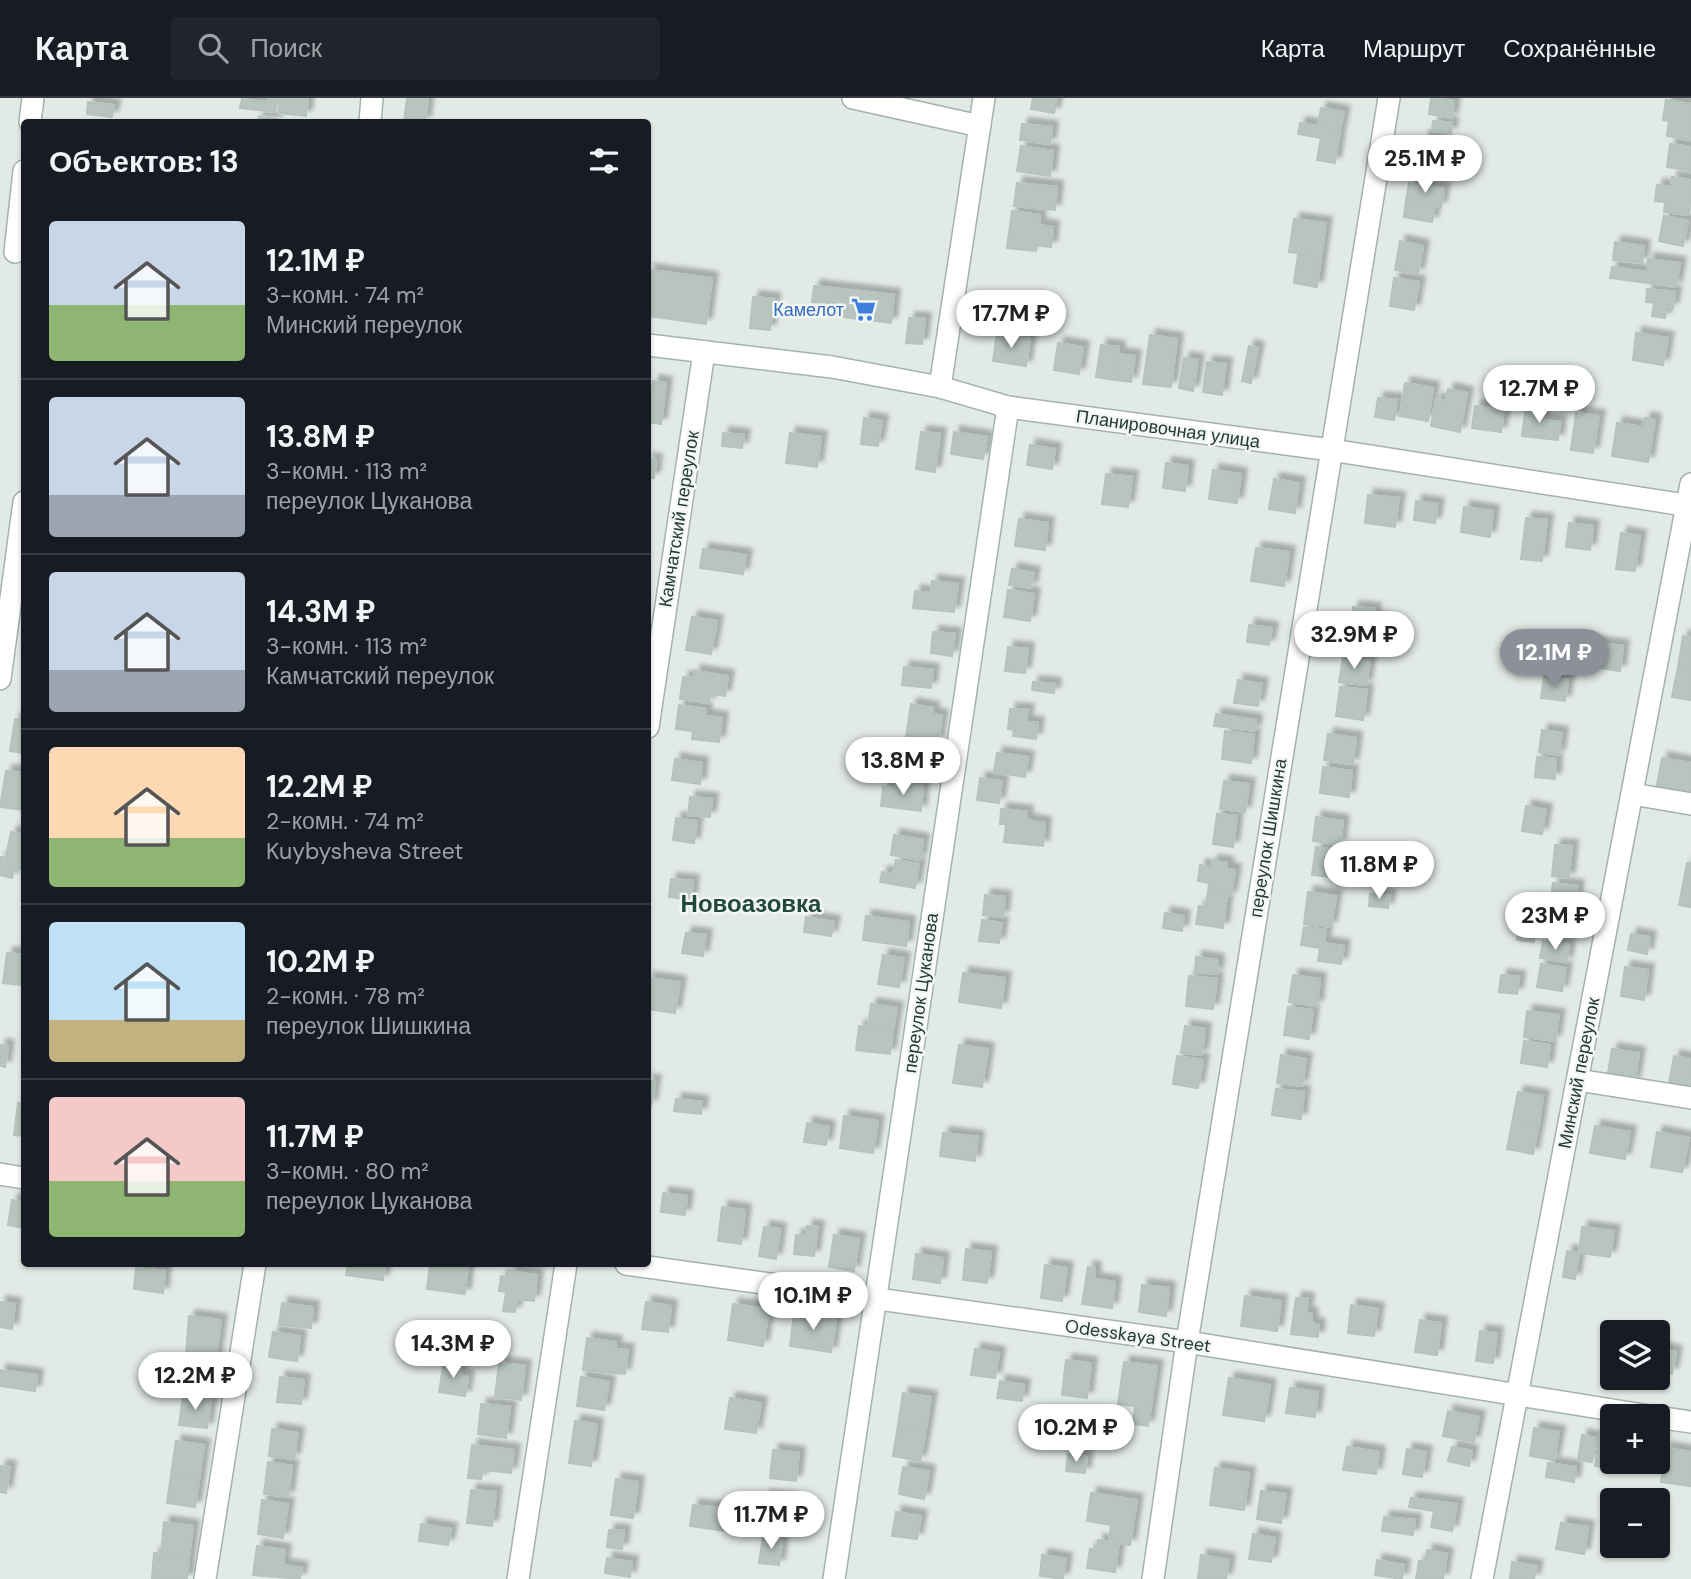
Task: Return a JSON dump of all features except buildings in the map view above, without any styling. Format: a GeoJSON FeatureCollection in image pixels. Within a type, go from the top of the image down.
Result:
{"type":"FeatureCollection","features":[{"type":"Feature","properties":{"kind":"street"},"geometry":{"type":"LineString","coordinates":[[30,119],[33,98]]}},
{"type":"Feature","properties":{"kind":"street"},"geometry":{"type":"LineString","coordinates":[[370,119],[372,98]]}},
{"type":"Feature","properties":{"kind":"street"},"geometry":{"type":"LineString","coordinates":[[853,98],[980,126]]}},
{"type":"Feature","properties":{"kind":"street"},"geometry":{"type":"LineString","coordinates":[[940,387],[984,98]]}},
{"type":"Feature","properties":{"kind":"street","name":"переулок Шишкина"},"geometry":{"type":"LineString","coordinates":[[1153,1579],[1187,1342],[1389,98]]}},
{"type":"Feature","properties":{"kind":"street"},"geometry":{"type":"LineString","coordinates":[[13,252],[21,193]]}},
{"type":"Feature","properties":{"kind":"street","name":"Планировочная улица"},"geometry":{"type":"LineString","coordinates":[[651,345],[832,366],[940,387],[1008,407],[1690,498]]}},
{"type":"Feature","properties":{"kind":"street","name":"Камчатский переулок"},"geometry":{"type":"LineString","coordinates":[[651,707],[704,352]]}},
{"type":"Feature","properties":{"kind":"street","name":"переулок Цуканова"},"geometry":{"type":"LineString","coordinates":[[834,1579],[1008,407]]}},
{"type":"Feature","properties":{"kind":"street","name":"Минский переулок"},"geometry":{"type":"LineString","coordinates":[[1482,1579],[1690,498]]}},
{"type":"Feature","properties":{"kind":"street"},"geometry":{"type":"LineString","coordinates":[[0,679],[21,524]]}},
{"type":"Feature","properties":{"kind":"street"},"geometry":{"type":"LineString","coordinates":[[1632,794],[1691,804]]}},
{"type":"Feature","properties":{"kind":"street"},"geometry":{"type":"LineString","coordinates":[[1578,1080],[1691,1098]]}},
{"type":"Feature","properties":{"kind":"street"},"geometry":{"type":"LineString","coordinates":[[0,1174],[21,1178]]}},
{"type":"Feature","properties":{"kind":"street"},"geometry":{"type":"LineString","coordinates":[[205,1579],[255,1267]]}},
{"type":"Feature","properties":{"kind":"street"},"geometry":{"type":"LineString","coordinates":[[518,1579],[566,1267]]}},
{"type":"Feature","properties":{"kind":"street","name":"Odesskaya Street"},"geometry":{"type":"LineString","coordinates":[[646,1267],[1187,1342],[1600,1408]]}},
{"type":"Feature","properties":{"kind":"street"},"geometry":{"type":"LineString","coordinates":[[1670,1419],[1691,1422]]}},
{"type":"Feature","properties":{"kind":"place","name":"Камелот"},"geometry":{"type":"Point","coordinates":[864,310]}},
{"type":"Feature","properties":{"kind":"district","name":"Новоазовка"},"geometry":{"type":"Point","coordinates":[751,903]}}]}
